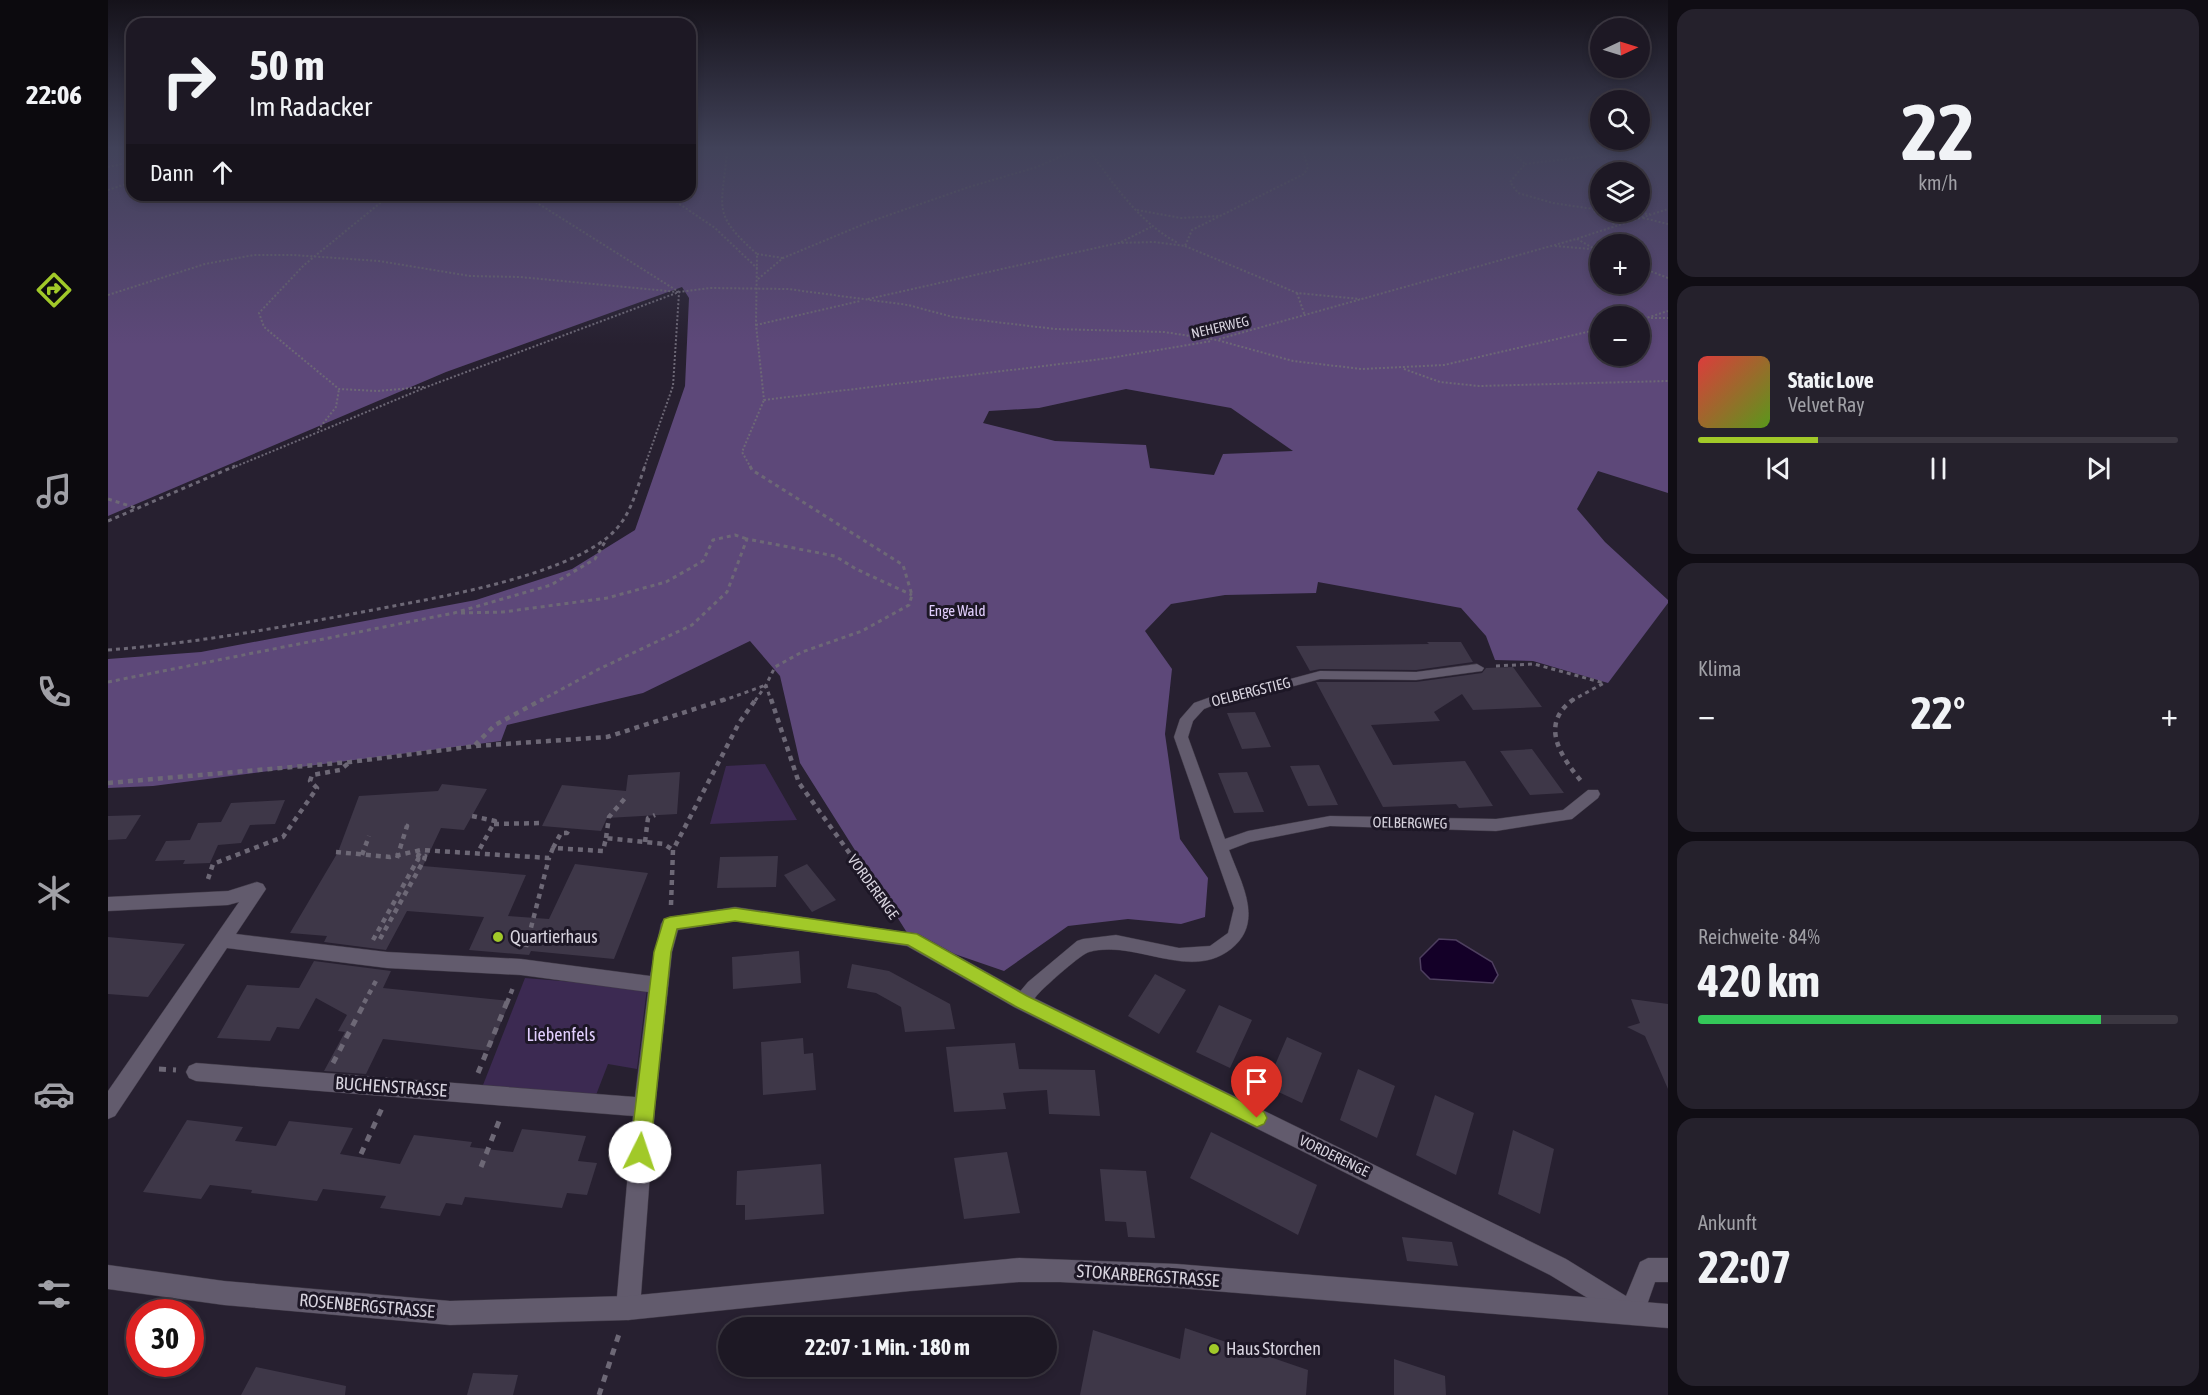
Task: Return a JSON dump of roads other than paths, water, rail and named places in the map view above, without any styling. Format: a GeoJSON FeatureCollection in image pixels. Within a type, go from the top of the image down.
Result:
{"type":"FeatureCollection","features":[{"type":"Feature","properties":{"kind":"street"},"geometry":{"type":"LineString","coordinates":[[108,904],[228,898],[257,890],[108,1109]]}},
{"type":"Feature","properties":{"kind":"street","name":"VORDERENGE"},"geometry":{"type":"LineString","coordinates":[[659,986],[663,952],[670,924],[735,914],[911,939],[1021,1001],[1558,1267],[1632,1313]]}},
{"type":"Feature","properties":{"kind":"street"},"geometry":{"type":"LineString","coordinates":[[224,940],[365,957],[521,968],[659,986],[644,1107],[628,1308]]}},
{"type":"Feature","properties":{"kind":"street","name":"BUCHENSTRASSE"},"geometry":{"type":"LineString","coordinates":[[196,1072],[644,1107]]}},
{"type":"Feature","properties":{"kind":"street","name":"STOKARBERGSTRASSE"},"geometry":{"type":"LineString","coordinates":[[628,1308],[1019,1270],[1131,1273],[1668,1316]]}},
{"type":"Feature","properties":{"kind":"street"},"geometry":{"type":"LineString","coordinates":[[1632,1313],[1648,1270],[1668,1270]]}},
{"type":"Feature","properties":{"kind":"street","name":"ROSENBERGSTRASSE"},"geometry":{"type":"LineString","coordinates":[[108,1277],[224,1293],[450,1313],[628,1308]]}},
{"type":"Feature","properties":{"kind":"lane","name":"OELBERGSTIEG"},"geometry":{"type":"LineString","coordinates":[[1021,1001],[1034,987],[1083,946],[1116,942],[1179,955],[1214,953],[1236,936],[1242,908],[1181,737],[1186,719],[1199,706],[1219,698],[1250,694],[1320,675],[1416,676],[1477,668]]}},
{"type":"Feature","properties":{"kind":"lane","name":"OELBERGWEG"},"geometry":{"type":"LineString","coordinates":[[1221,847],[1248,837],[1330,821],[1496,825],[1567,815],[1593,794]]}},
{"type":"Feature","properties":{"kind":"place","name":"Quartierhaus"},"geometry":{"type":"Point","coordinates":[498,937]}},
{"type":"Feature","properties":{"kind":"place","name":"Haus Storchen"},"geometry":{"type":"Point","coordinates":[1214,1349]}},
{"type":"Feature","properties":{"kind":"park label","name":"Enge Wald"},"geometry":{"type":"Point","coordinates":[957,611]}},
{"type":"Feature","properties":{"kind":"park label","name":"Liebenfels"},"geometry":{"type":"Point","coordinates":[561,1035]}}]}
